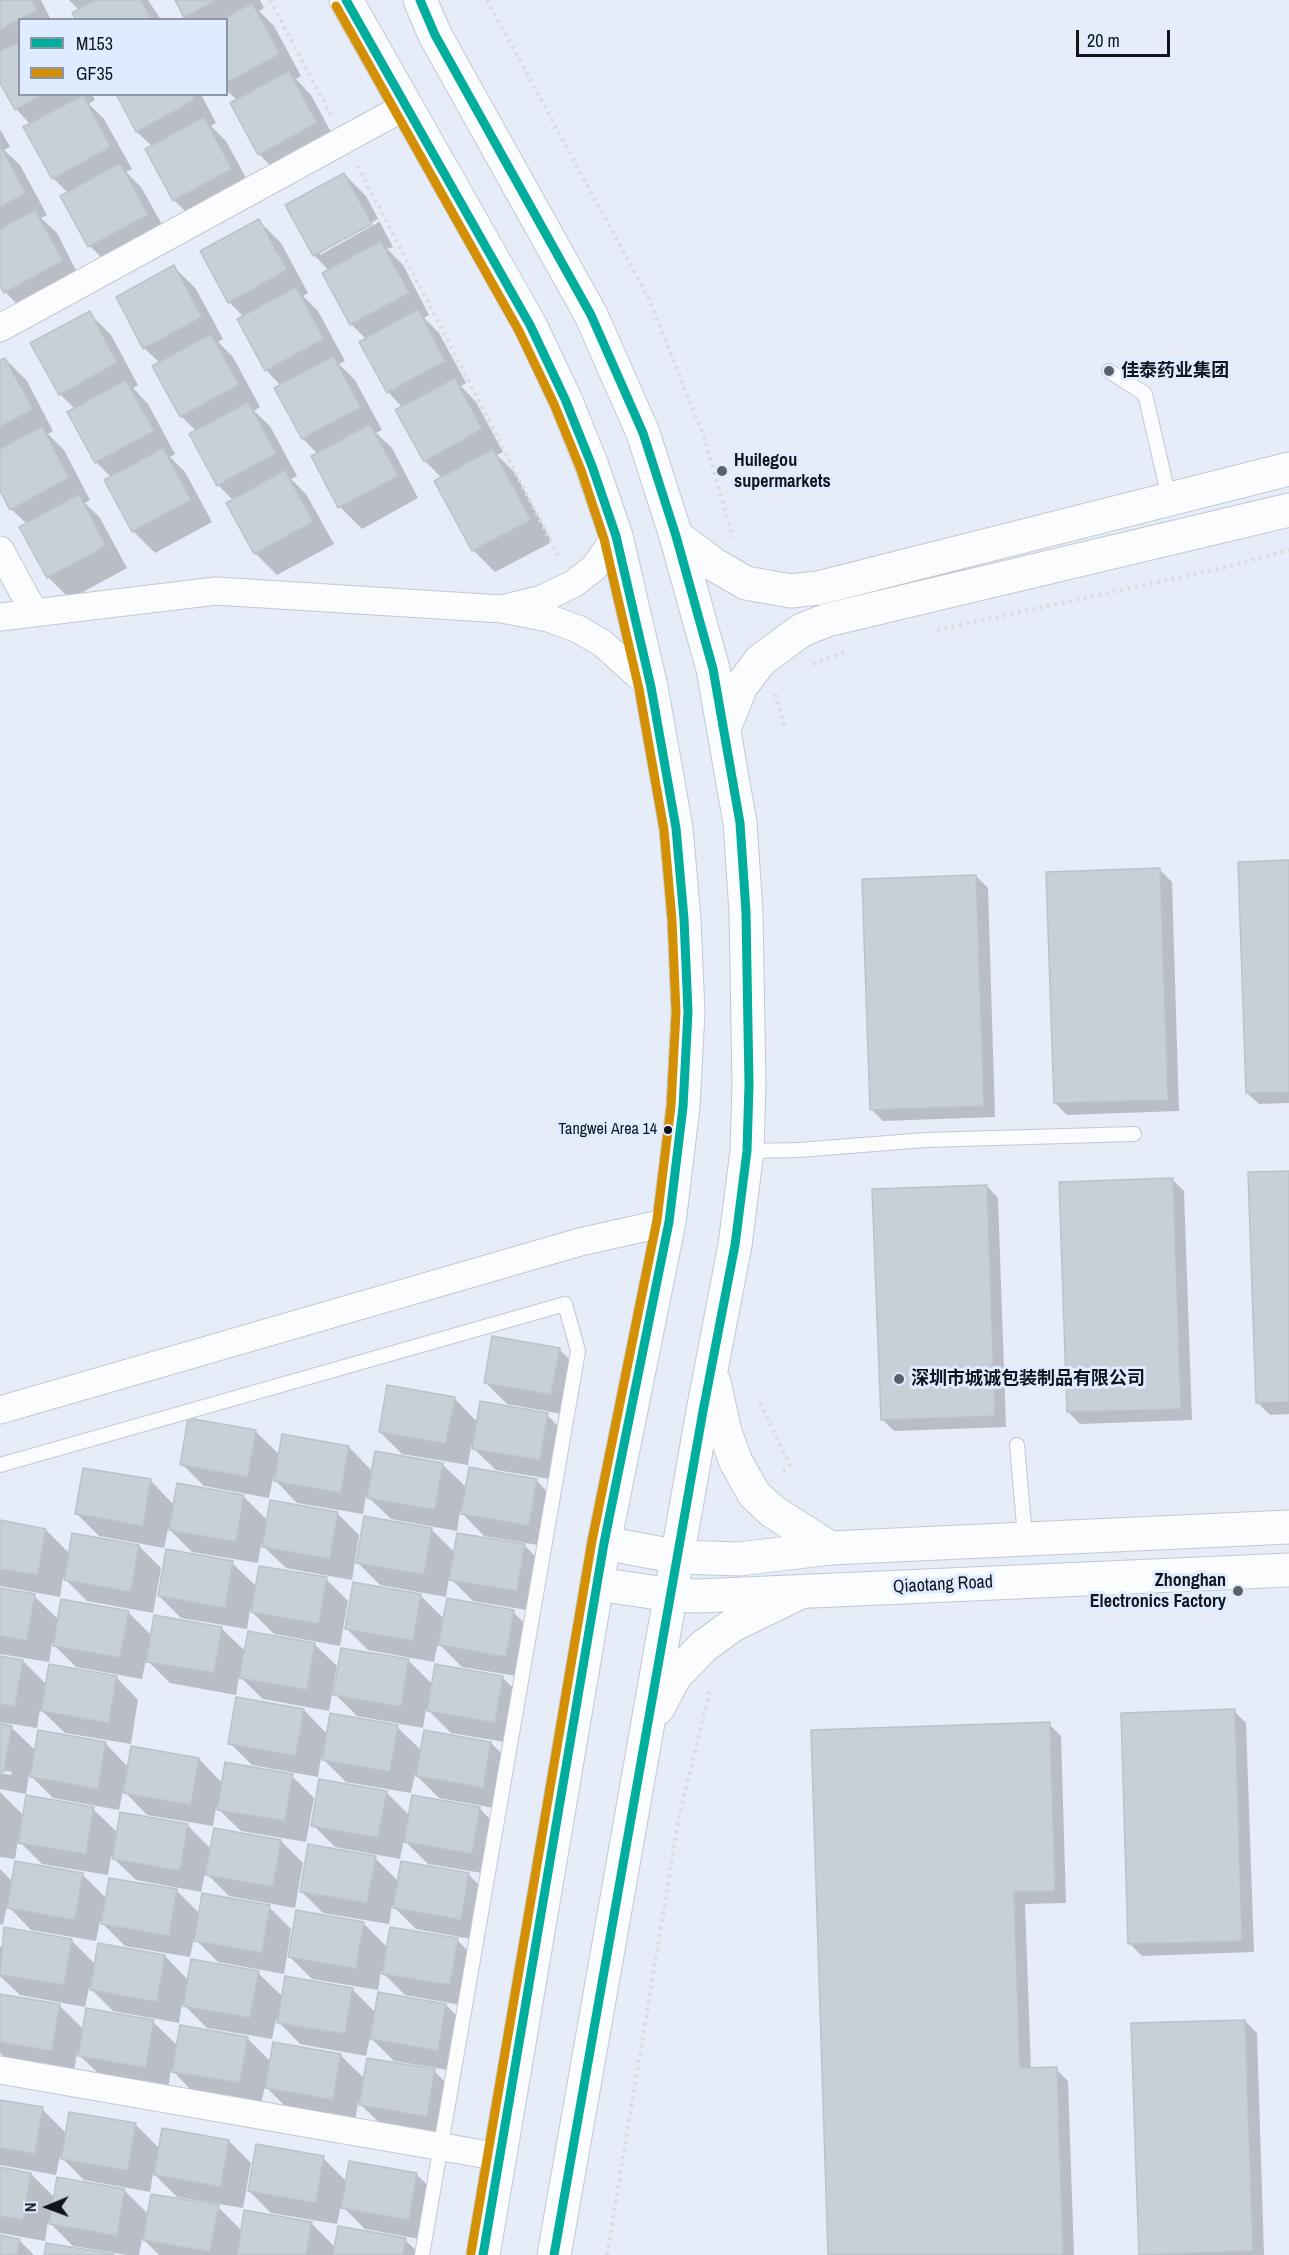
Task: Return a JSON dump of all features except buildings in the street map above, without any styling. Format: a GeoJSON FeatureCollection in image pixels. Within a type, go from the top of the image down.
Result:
{"type":"FeatureCollection","features":[{"type":"Feature","properties":{"kind":"main road"},"geometry":{"type":"LineString","coordinates":[[346,0],[530,325],[565,399],[616,536],[651,687],[676,828],[684,919],[688,1012],[683,1107],[669,1222],[604,1543],[483,2255]]}},
{"type":"Feature","properties":{"kind":"main road"},"geometry":{"type":"LineString","coordinates":[[420,0],[435,35],[591,315],[643,434],[676,537],[713,669],[725,726],[740,823],[746,912],[750,997],[747,1150],[735,1245],[646,1731],[555,2255]]}},
{"type":"Feature","properties":{"kind":"main road"},"geometry":{"type":"LineString","coordinates":[[676,537],[713,564],[746,583],[791,591],[818,588],[1289,469]]}},
{"type":"Feature","properties":{"kind":"main road"},"geometry":{"type":"LineString","coordinates":[[725,726],[741,686],[761,660],[802,630],[827,620],[1289,510]]}},
{"type":"Feature","properties":{"kind":"main road"},"geometry":{"type":"LineString","coordinates":[[711,1371],[725,1432],[736,1462],[754,1494],[772,1511],[830,1548]]}},
{"type":"Feature","properties":{"kind":"main road"},"geometry":{"type":"LineString","coordinates":[[604,1543],[679,1557],[739,1559],[830,1548],[1025,1537],[1289,1527]]}},
{"type":"Feature","properties":{"kind":"main road","name":"Qiaotang Road"},"geometry":{"type":"LineString","coordinates":[[597,1584],[672,1595],[801,1592],[1289,1570]]}},
{"type":"Feature","properties":{"kind":"main road"},"geometry":{"type":"LineString","coordinates":[[646,1731],[675,1676],[704,1646],[733,1625],[801,1592]]}},
{"type":"Feature","properties":{"kind":"street"},"geometry":{"type":"LineString","coordinates":[[0,328],[406,106]]}},
{"type":"Feature","properties":{"kind":"street"},"geometry":{"type":"LineString","coordinates":[[502,609],[542,599],[573,584],[594,568],[616,536]]}},
{"type":"Feature","properties":{"kind":"street"},"geometry":{"type":"LineString","coordinates":[[0,550],[33,612]]}},
{"type":"Feature","properties":{"kind":"street"},"geometry":{"type":"LineString","coordinates":[[0,617],[216,591],[502,609],[548,618],[578,629],[602,643],[651,687]]}},
{"type":"Feature","properties":{"kind":"street"},"geometry":{"type":"LineString","coordinates":[[0,1410],[580,1242],[669,1222]]}},
{"type":"Feature","properties":{"kind":"street"},"geometry":{"type":"LineString","coordinates":[[0,2070],[500,2157]]}},
{"type":"Feature","properties":{"kind":"lane"},"geometry":{"type":"LineString","coordinates":[[1109,371],[1145,394],[1168,498]]}},
{"type":"Feature","properties":{"kind":"lane"},"geometry":{"type":"LineString","coordinates":[[747,1150],[799,1150],[874,1142],[1134,1134]]}},
{"type":"Feature","properties":{"kind":"lane"},"geometry":{"type":"LineString","coordinates":[[0,1465],[565,1304],[578,1351],[422,2255]]}},
{"type":"Feature","properties":{"kind":"lane"},"geometry":{"type":"LineString","coordinates":[[1017,1445],[1025,1537]]}},
{"type":"Feature","properties":{"kind":"path"},"geometry":{"type":"LineString","coordinates":[[270,0],[573,584]]}},
{"type":"Feature","properties":{"kind":"path"},"geometry":{"type":"LineString","coordinates":[[487,0],[649,299],[704,437],[746,583]]}},
{"type":"Feature","properties":{"kind":"path"},"geometry":{"type":"LineString","coordinates":[[927,632],[1227,567],[1289,550]]}},
{"type":"Feature","properties":{"kind":"path"},"geometry":{"type":"LineString","coordinates":[[803,668],[857,648]]}},
{"type":"Feature","properties":{"kind":"path"},"geometry":{"type":"LineString","coordinates":[[761,660],[785,728]]}},
{"type":"Feature","properties":{"kind":"path"},"geometry":{"type":"LineString","coordinates":[[760,1403],[790,1465],[776,1476]]}},
{"type":"Feature","properties":{"kind":"path"},"geometry":{"type":"LineString","coordinates":[[607,2255],[679,1817]]}},
{"type":"Feature","properties":{"kind":"transit line","name":"M153"},"geometry":{"type":"LineString","coordinates":[[346,0],[530,325],[565,399],[592,466],[616,536],[651,687],[676,828],[684,919],[688,1012],[683,1107],[669,1222],[604,1543],[483,2255]]}},
{"type":"Feature","properties":{"kind":"transit line","name":"M153"},"geometry":{"type":"LineString","coordinates":[[420,0],[435,35],[591,315],[643,433],[676,536],[713,669],[740,823],[746,912],[749,1085],[747,1151],[735,1245],[703,1411],[554,2255]]}},
{"type":"Feature","properties":{"kind":"transit line","name":"GF35"},"geometry":{"type":"LineString","coordinates":[[336,6],[519,331],[554,404],[581,470],[604,539],[639,689],[664,830],[672,920],[676,1012],[671,1106],[657,1220],[592,1541],[471,2253]]}},
{"type":"Feature","properties":{"kind":"place","name":"佳泰药业集团"},"geometry":{"type":"Point","coordinates":[1109,371]}},
{"type":"Feature","properties":{"kind":"place","name":"Huilegou supermarkets"},"geometry":{"type":"Point","coordinates":[722,471]}},
{"type":"Feature","properties":{"kind":"place","name":"Tangwei Area 14"},"geometry":{"type":"Point","coordinates":[668,1130]}},
{"type":"Feature","properties":{"kind":"place","name":"深圳市城诚包装制品有限公司"},"geometry":{"type":"Point","coordinates":[899,1379]}},
{"type":"Feature","properties":{"kind":"place","name":"Zhonghan Electronics Factory"},"geometry":{"type":"Point","coordinates":[1238,1591]}}]}
